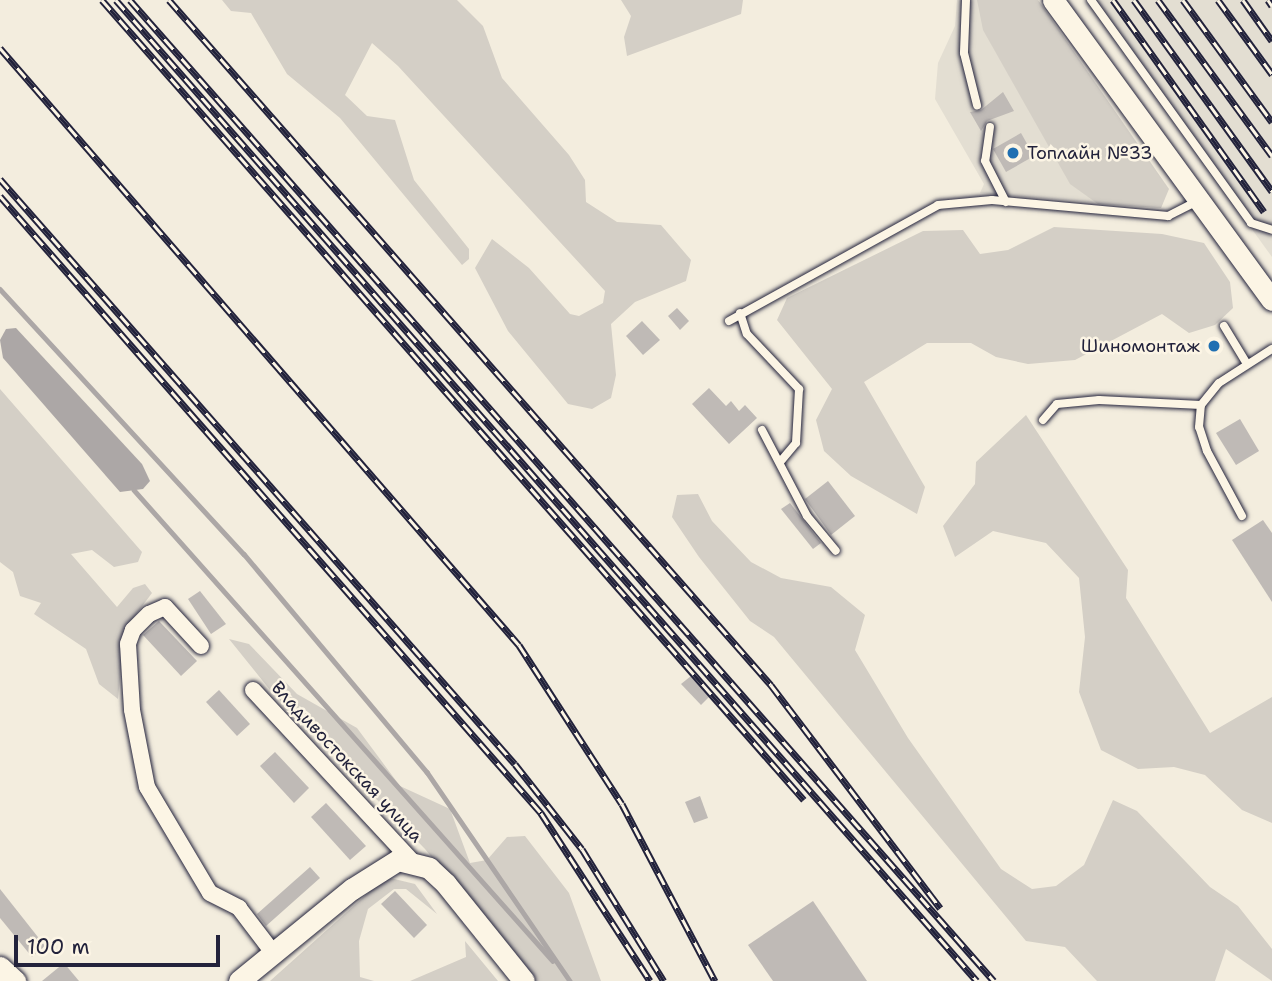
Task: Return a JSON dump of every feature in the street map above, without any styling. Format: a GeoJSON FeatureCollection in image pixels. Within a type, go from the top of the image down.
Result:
{"type":"FeatureCollection","features":[{"type":"Feature","properties":{"kind":"street"},"geometry":{"type":"LineString","coordinates":[[1053,0],[1272,300]]}},
{"type":"Feature","properties":{"kind":"street"},"geometry":{"type":"LineString","coordinates":[[201,646],[165,607],[149,614],[133,630],[128,644],[132,710],[146,787],[210,893],[239,908],[275,954]]}},
{"type":"Feature","properties":{"kind":"street","name":"Владивостокская улица"},"geometry":{"type":"LineString","coordinates":[[253,690],[412,861]]}},
{"type":"Feature","properties":{"kind":"street"},"geometry":{"type":"LineString","coordinates":[[239,981],[384,866],[412,861],[446,884],[524,981]]}},
{"type":"Feature","properties":{"kind":"street"},"geometry":{"type":"LineString","coordinates":[[0,967],[15,981]]}},
{"type":"Feature","properties":{"kind":"lane"},"geometry":{"type":"LineString","coordinates":[[966,0],[964,53],[977,105]]}},
{"type":"Feature","properties":{"kind":"lane"},"geometry":{"type":"LineString","coordinates":[[1091,0],[1251,223],[1272,230]]}},
{"type":"Feature","properties":{"kind":"lane"},"geometry":{"type":"LineString","coordinates":[[990,127],[985,161],[1006,201]]}},
{"type":"Feature","properties":{"kind":"lane"},"geometry":{"type":"LineString","coordinates":[[729,321],[913,215],[962,199],[1168,216],[1200,199]]}},
{"type":"Feature","properties":{"kind":"lane"},"geometry":{"type":"LineString","coordinates":[[740,313],[747,334],[799,389],[796,443],[780,462]]}},
{"type":"Feature","properties":{"kind":"lane"},"geometry":{"type":"LineString","coordinates":[[1224,326],[1247,364]]}},
{"type":"Feature","properties":{"kind":"lane"},"geometry":{"type":"LineString","coordinates":[[1242,516],[1207,451],[1199,427],[1201,405],[1219,383],[1272,349]]}},
{"type":"Feature","properties":{"kind":"lane"},"geometry":{"type":"LineString","coordinates":[[1043,420],[1057,404],[1099,400],[1201,405]]}},
{"type":"Feature","properties":{"kind":"lane"},"geometry":{"type":"LineString","coordinates":[[762,430],[807,516],[836,551]]}},
{"type":"Feature","properties":{"kind":"shaded area"},"geometry":{"type":"Polygon","coordinates":[[[222,0],[457,0],[483,26],[502,78],[569,155],[585,180],[586,202],[617,222],[661,225],[691,260],[686,281],[635,302],[611,324],[616,375],[611,398],[592,409],[568,404],[508,331],[475,268],[492,239],[529,268],[570,314],[579,316],[603,303],[605,291],[398,66],[372,43],[345,95],[367,116],[395,120],[414,180],[469,249],[469,259],[462,265],[340,118],[287,74],[251,13],[231,11],[222,0]]]}},
{"type":"Feature","properties":{"kind":"shaded area"},"geometry":{"type":"Polygon","coordinates":[[[621,0],[743,0],[741,14],[627,56],[624,37],[631,16],[621,0]]]}},
{"type":"Feature","properties":{"kind":"shaded area"},"geometry":{"type":"Polygon","coordinates":[[[957,0],[1038,0],[1168,189],[1161,208],[980,193],[984,184],[935,99],[938,63],[955,26],[957,0]]]}},
{"type":"Feature","properties":{"kind":"shaded area"},"geometry":{"type":"Polygon","coordinates":[[[977,0],[1038,0],[1169,189],[1161,208],[1098,204],[1070,184],[983,30],[977,0]]]}},
{"type":"Feature","properties":{"kind":"shaded area"},"geometry":{"type":"Polygon","coordinates":[[[1086,0],[1272,0],[1272,257],[1086,0]]]}},
{"type":"Feature","properties":{"kind":"shaded area"},"geometry":{"type":"Polygon","coordinates":[[[1054,227],[1162,234],[1204,243],[1230,282],[1233,308],[1215,325],[1189,333],[1162,314],[1075,360],[1028,364],[996,357],[971,343],[927,343],[864,382],[925,487],[917,514],[851,476],[824,451],[816,420],[832,389],[777,320],[787,298],[923,231],[963,230],[980,254],[1008,250],[1054,227]]]}},
{"type":"Feature","properties":{"kind":"shaded area"},"geometry":{"type":"Polygon","coordinates":[[[16,328],[142,464],[150,481],[143,489],[120,492],[3,358],[0,340],[6,329],[16,328]]]}},
{"type":"Feature","properties":{"kind":"shaded area"},"geometry":{"type":"Polygon","coordinates":[[[0,389],[142,552],[138,562],[114,567],[92,550],[71,554],[117,607],[133,588],[145,584],[152,593],[125,629],[118,699],[99,684],[86,649],[34,614],[41,603],[20,596],[13,572],[0,562],[0,389]]]}},
{"type":"Feature","properties":{"kind":"shaded area"},"geometry":{"type":"Polygon","coordinates":[[[1026,415],[1128,570],[1126,598],[1210,733],[1272,697],[1272,823],[1242,810],[1205,775],[1174,767],[1138,769],[1101,750],[1079,692],[1085,637],[1079,578],[1046,543],[993,531],[955,557],[943,526],[975,484],[976,462],[1026,415]]]}},
{"type":"Feature","properties":{"kind":"shaded area"},"geometry":{"type":"Polygon","coordinates":[[[698,494],[712,521],[751,562],[781,578],[831,587],[865,615],[855,650],[908,738],[1001,869],[1032,889],[1056,886],[1084,865],[1113,800],[1137,811],[1210,887],[1238,906],[1272,949],[1272,981],[1226,949],[1215,981],[1097,981],[1065,947],[1026,941],[774,637],[750,621],[699,557],[672,517],[677,495],[698,494]]]}},
{"type":"Feature","properties":{"kind":"shaded area"},"geometry":{"type":"Polygon","coordinates":[[[229,639],[249,644],[297,694],[357,728],[400,786],[450,809],[470,863],[487,860],[507,837],[525,836],[569,893],[601,981],[533,981],[425,849],[270,690],[229,639]]]}},
{"type":"Feature","properties":{"kind":"shaded area"},"geometry":{"type":"Polygon","coordinates":[[[386,877],[415,884],[437,914],[406,889],[394,889],[368,909],[359,941],[360,977],[374,981],[270,981],[386,877]]]}},
{"type":"Feature","properties":{"kind":"shaded area"},"geometry":{"type":"Polygon","coordinates":[[[465,941],[498,981],[410,981],[466,957],[465,941]]]}},
{"type":"Feature","properties":{"kind":"building"},"geometry":{"type":"Polygon","coordinates":[[[1003,92],[1014,111],[987,121],[981,131],[970,112],[981,110],[1003,92]]]}},
{"type":"Feature","properties":{"kind":"building"},"geometry":{"type":"Polygon","coordinates":[[[1021,133],[1034,156],[1006,172],[993,149],[1021,133]]]}},
{"type":"Feature","properties":{"kind":"building"},"geometry":{"type":"Polygon","coordinates":[[[677,308],[689,321],[680,330],[668,316],[677,308]]]}},
{"type":"Feature","properties":{"kind":"building"},"geometry":{"type":"Polygon","coordinates":[[[642,321],[660,340],[643,355],[626,336],[642,321]]]}},
{"type":"Feature","properties":{"kind":"building"},"geometry":{"type":"Polygon","coordinates":[[[709,388],[726,406],[731,401],[739,411],[745,405],[757,418],[729,444],[692,404],[709,388]]]}},
{"type":"Feature","properties":{"kind":"building"},"geometry":{"type":"Polygon","coordinates":[[[1240,419],[1259,451],[1236,465],[1216,433],[1240,419]]]}},
{"type":"Feature","properties":{"kind":"building"},"geometry":{"type":"Polygon","coordinates":[[[828,481],[855,516],[831,535],[805,499],[828,481]]]}},
{"type":"Feature","properties":{"kind":"building"},"geometry":{"type":"Polygon","coordinates":[[[790,503],[821,543],[813,549],[781,509],[790,503]]]}},
{"type":"Feature","properties":{"kind":"building"},"geometry":{"type":"Polygon","coordinates":[[[1263,520],[1272,533],[1272,602],[1232,540],[1263,520]]]}},
{"type":"Feature","properties":{"kind":"building"},"geometry":{"type":"Polygon","coordinates":[[[200,591],[226,624],[211,634],[188,599],[200,591]]]}},
{"type":"Feature","properties":{"kind":"building"},"geometry":{"type":"Polygon","coordinates":[[[159,621],[197,661],[181,676],[143,635],[159,621]]]}},
{"type":"Feature","properties":{"kind":"building"},"geometry":{"type":"Polygon","coordinates":[[[691,676],[710,696],[701,705],[681,684],[691,676]]]}},
{"type":"Feature","properties":{"kind":"building"},"geometry":{"type":"Polygon","coordinates":[[[219,690],[250,724],[237,736],[206,702],[219,690]]]}},
{"type":"Feature","properties":{"kind":"building"},"geometry":{"type":"Polygon","coordinates":[[[275,752],[309,788],[294,803],[260,766],[275,752]]]}},
{"type":"Feature","properties":{"kind":"building"},"geometry":{"type":"Polygon","coordinates":[[[700,796],[708,818],[694,823],[685,802],[700,796]]]}},
{"type":"Feature","properties":{"kind":"building"},"geometry":{"type":"Polygon","coordinates":[[[326,803],[366,846],[350,860],[311,817],[326,803]]]}},
{"type":"Feature","properties":{"kind":"building"},"geometry":{"type":"Polygon","coordinates":[[[310,867],[320,878],[266,926],[257,914],[310,867]]]}},
{"type":"Feature","properties":{"kind":"building"},"geometry":{"type":"Polygon","coordinates":[[[0,889],[45,946],[32,957],[0,918],[0,889]]]}},
{"type":"Feature","properties":{"kind":"building"},"geometry":{"type":"Polygon","coordinates":[[[395,891],[427,925],[414,938],[381,904],[395,891]]]}},
{"type":"Feature","properties":{"kind":"building"},"geometry":{"type":"Polygon","coordinates":[[[813,901],[867,981],[773,981],[748,945],[813,901]]]}},
{"type":"Feature","properties":{"kind":"building"},"geometry":{"type":"Polygon","coordinates":[[[64,963],[79,981],[42,981],[64,963]]]}},
{"type":"Feature","properties":{"kind":"waterway"},"geometry":{"type":"LineString","coordinates":[[0,289],[244,554],[427,772],[570,981]]}},
{"type":"Feature","properties":{"kind":"waterway"},"geometry":{"type":"LineString","coordinates":[[134,490],[553,961]]}},
{"type":"Feature","properties":{"kind":"railway"},"geometry":{"type":"LineString","coordinates":[[102,0],[804,800]]}},
{"type":"Feature","properties":{"kind":"railway"},"geometry":{"type":"LineString","coordinates":[[116,0],[977,981]]}},
{"type":"Feature","properties":{"kind":"railway"},"geometry":{"type":"LineString","coordinates":[[130,0],[994,981]]}},
{"type":"Feature","properties":{"kind":"railway"},"geometry":{"type":"LineString","coordinates":[[169,0],[771,685],[940,908]]}},
{"type":"Feature","properties":{"kind":"railway"},"geometry":{"type":"LineString","coordinates":[[1113,0],[1264,212]]}},
{"type":"Feature","properties":{"kind":"railway"},"geometry":{"type":"LineString","coordinates":[[1134,0],[1272,191]]}},
{"type":"Feature","properties":{"kind":"railway"},"geometry":{"type":"LineString","coordinates":[[1158,0],[1272,156]]}},
{"type":"Feature","properties":{"kind":"railway"},"geometry":{"type":"LineString","coordinates":[[1183,0],[1272,122]]}},
{"type":"Feature","properties":{"kind":"railway"},"geometry":{"type":"LineString","coordinates":[[1218,0],[1272,74]]}},
{"type":"Feature","properties":{"kind":"railway"},"geometry":{"type":"LineString","coordinates":[[1243,0],[1272,41]]}},
{"type":"Feature","properties":{"kind":"railway"},"geometry":{"type":"LineString","coordinates":[[1268,0],[1272,6]]}},
{"type":"Feature","properties":{"kind":"railway"},"geometry":{"type":"LineString","coordinates":[[0,48],[519,645],[622,804],[715,981]]}},
{"type":"Feature","properties":{"kind":"railway"},"geometry":{"type":"LineString","coordinates":[[0,179],[515,764],[582,849],[664,981]]}},
{"type":"Feature","properties":{"kind":"railway"},"geometry":{"type":"LineString","coordinates":[[0,196],[541,813],[650,981]]}},
{"type":"Feature","properties":{"kind":"place","name":"Топлайн №33"},"geometry":{"type":"Point","coordinates":[1013,153]}},
{"type":"Feature","properties":{"kind":"place","name":"Шиномонтаж"},"geometry":{"type":"Point","coordinates":[1214,346]}}]}
